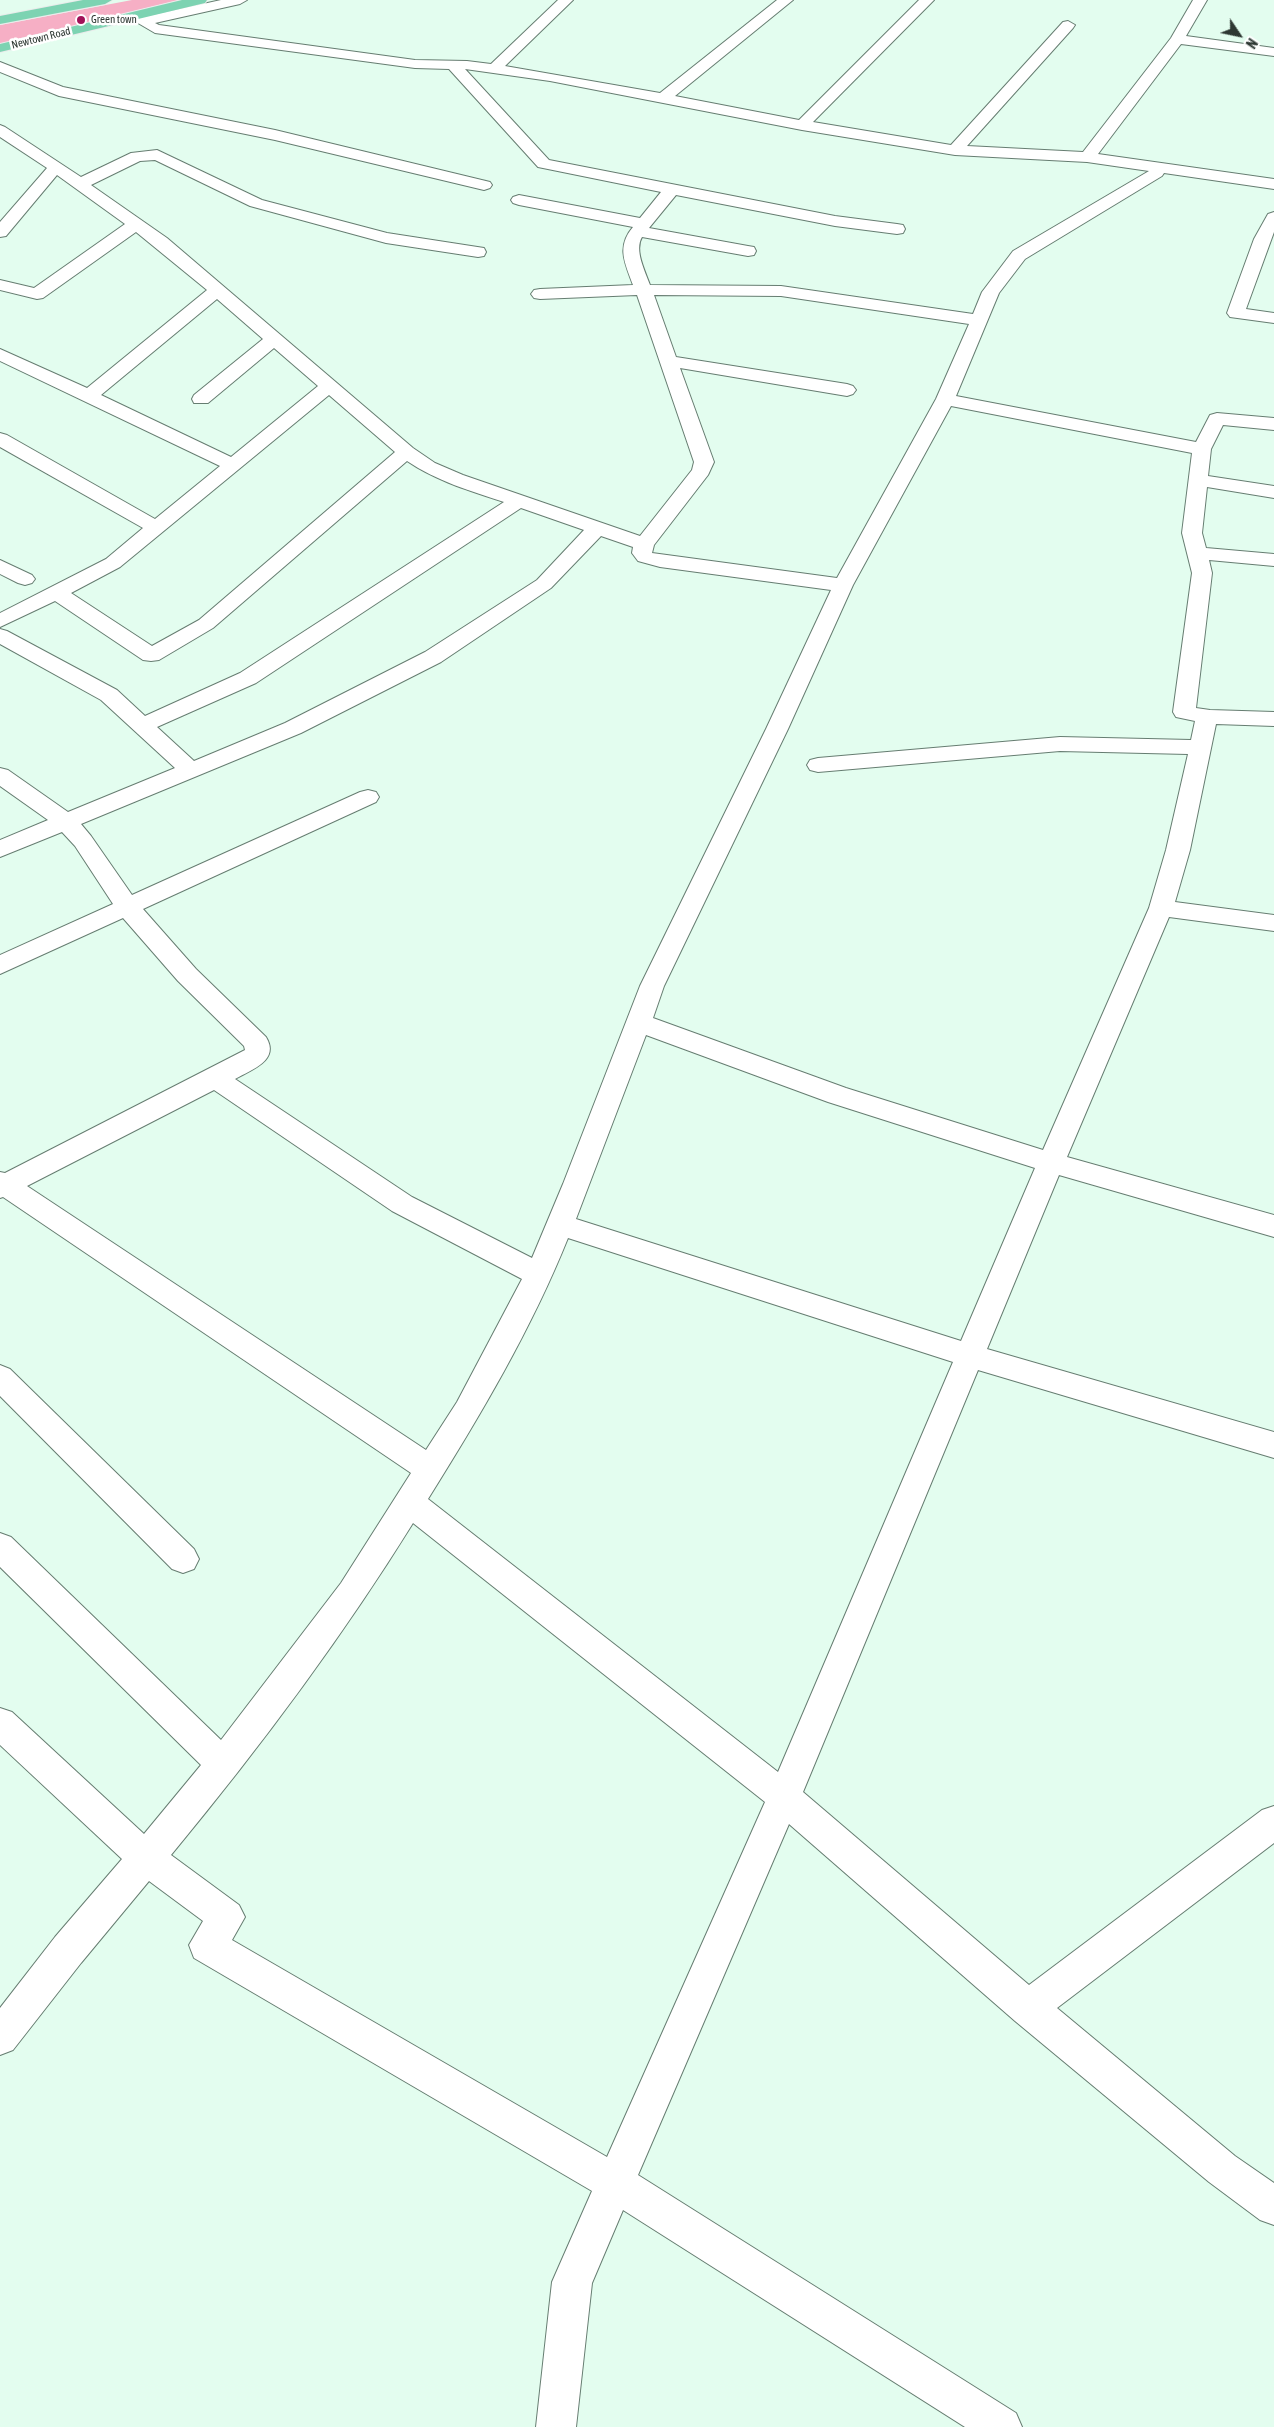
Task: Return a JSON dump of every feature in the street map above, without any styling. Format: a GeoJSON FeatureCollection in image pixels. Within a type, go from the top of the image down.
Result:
{"type":"FeatureCollection","features":[{"type":"Feature","properties":{"kind":"main road"},"geometry":{"type":"LineString","coordinates":[[5,19],[28,6],[29,0]]}},
{"type":"Feature","properties":{"kind":"main road","name":"Newtown Road"},"geometry":{"type":"LineString","coordinates":[[5,19],[106,0]]}},
{"type":"Feature","properties":{"kind":"main road","name":"Newtown Road"},"geometry":{"type":"LineString","coordinates":[[0,48],[138,19],[200,0]]}},
{"type":"Feature","properties":{"kind":"street"},"geometry":{"type":"LineString","coordinates":[[138,19],[240,0]]}},
{"type":"Feature","properties":{"kind":"street"},"geometry":{"type":"LineString","coordinates":[[494,69],[566,0]]}},
{"type":"Feature","properties":{"kind":"street"},"geometry":{"type":"LineString","coordinates":[[664,98],[786,0]]}},
{"type":"Feature","properties":{"kind":"street"},"geometry":{"type":"LineString","coordinates":[[802,125],[927,0]]}},
{"type":"Feature","properties":{"kind":"street"},"geometry":{"type":"LineString","coordinates":[[1087,157],[1177,39],[1200,0]]}},
{"type":"Feature","properties":{"kind":"street"},"geometry":{"type":"LineString","coordinates":[[138,19],[155,29],[415,64],[453,65],[550,77],[802,125],[955,150],[1087,157],[1274,184]]}},
{"type":"Feature","properties":{"kind":"street"},"geometry":{"type":"LineString","coordinates":[[955,150],[1068,25]]}},
{"type":"Feature","properties":{"kind":"street"},"geometry":{"type":"LineString","coordinates":[[1177,39],[1274,52]]}},
{"type":"Feature","properties":{"kind":"street"},"geometry":{"type":"LineString","coordinates":[[453,65],[544,164],[835,221],[897,228]]}},
{"type":"Feature","properties":{"kind":"street"},"geometry":{"type":"LineString","coordinates":[[0,66],[19,76],[59,91],[275,135],[484,185]]}},
{"type":"Feature","properties":{"kind":"street"},"geometry":{"type":"LineString","coordinates":[[0,130],[56,167],[161,242],[406,452],[428,466],[517,502],[644,544]]}},
{"type":"Feature","properties":{"kind":"street"},"geometry":{"type":"LineString","coordinates":[[80,184],[137,156],[157,155],[256,203],[386,238],[478,252]]}},
{"type":"Feature","properties":{"kind":"street"},"geometry":{"type":"LineString","coordinates":[[0,2037],[68,1950],[223,1764],[352,1593],[467,1411],[539,1275],[652,986],[777,729],[843,585],[945,398],[991,292],[1019,255],[1156,173],[1159,166]]}},
{"type":"Feature","properties":{"kind":"street"},"geometry":{"type":"LineString","coordinates":[[0,232],[56,167]]}},
{"type":"Feature","properties":{"kind":"street"},"geometry":{"type":"LineString","coordinates":[[671,190],[632,238],[632,258],[704,462],[701,471],[644,544],[642,553],[644,557],[652,559],[843,585]]}},
{"type":"Feature","properties":{"kind":"street"},"geometry":{"type":"LineString","coordinates":[[519,200],[748,250]]}},
{"type":"Feature","properties":{"kind":"street"},"geometry":{"type":"LineString","coordinates":[[1274,217],[1262,239],[1236,313],[1274,318]]}},
{"type":"Feature","properties":{"kind":"street"},"geometry":{"type":"LineString","coordinates":[[0,286],[37,294],[136,224]]}},
{"type":"Feature","properties":{"kind":"street"},"geometry":{"type":"LineString","coordinates":[[89,396],[217,290]]}},
{"type":"Feature","properties":{"kind":"street"},"geometry":{"type":"LineString","coordinates":[[540,294],[642,290],[781,291],[979,320]]}},
{"type":"Feature","properties":{"kind":"street"},"geometry":{"type":"LineString","coordinates":[[201,399],[274,338]]}},
{"type":"Feature","properties":{"kind":"street"},"geometry":{"type":"LineString","coordinates":[[0,354],[233,465]]}},
{"type":"Feature","properties":{"kind":"street"},"geometry":{"type":"LineString","coordinates":[[668,361],[847,390]]}},
{"type":"Feature","properties":{"kind":"street"},"geometry":{"type":"LineString","coordinates":[[0,621],[113,563],[329,386]]}},
{"type":"Feature","properties":{"kind":"street"},"geometry":{"type":"LineString","coordinates":[[945,398],[1202,449]]}},
{"type":"Feature","properties":{"kind":"street"},"geometry":{"type":"LineString","coordinates":[[1274,424],[1217,420],[1202,449],[1192,533],[1202,573],[1184,712],[1210,717],[1274,719]]}},
{"type":"Feature","properties":{"kind":"street"},"geometry":{"type":"LineString","coordinates":[[0,439],[157,528]]}},
{"type":"Feature","properties":{"kind":"street"},"geometry":{"type":"LineString","coordinates":[[56,592],[151,654],[206,624],[406,452]]}},
{"type":"Feature","properties":{"kind":"street"},"geometry":{"type":"LineString","coordinates":[[1198,480],[1274,492]]}},
{"type":"Feature","properties":{"kind":"street"},"geometry":{"type":"LineString","coordinates":[[142,726],[248,678],[517,502]]}},
{"type":"Feature","properties":{"kind":"street"},"geometry":{"type":"LineString","coordinates":[[0,849],[67,823],[189,769],[293,728],[433,657],[544,584],[597,528]]}},
{"type":"Feature","properties":{"kind":"street"},"geometry":{"type":"LineString","coordinates":[[1197,553],[1274,560]]}},
{"type":"Feature","properties":{"kind":"street"},"geometry":{"type":"LineString","coordinates":[[0,566],[25,579]]}},
{"type":"Feature","properties":{"kind":"street"},"geometry":{"type":"LineString","coordinates":[[0,635],[108,695],[189,769]]}},
{"type":"Feature","properties":{"kind":"street"},"geometry":{"type":"LineString","coordinates":[[556,2427],[572,2282],[784,1796],[1051,1163],[1161,908],[1178,850],[1206,721],[1210,717]]}},
{"type":"Feature","properties":{"kind":"street"},"geometry":{"type":"LineString","coordinates":[[818,765],[1060,744],[1200,747]]}},
{"type":"Feature","properties":{"kind":"street"},"geometry":{"type":"LineString","coordinates":[[0,775],[67,823],[83,841],[128,908],[188,975],[257,1044],[258,1053],[216,1078],[1,1185]]}},
{"type":"Feature","properties":{"kind":"street"},"geometry":{"type":"LineString","coordinates":[[0,965],[368,797]]}},
{"type":"Feature","properties":{"kind":"street"},"geometry":{"type":"LineString","coordinates":[[1161,908],[1274,923]]}},
{"type":"Feature","properties":{"kind":"street"},"geometry":{"type":"LineString","coordinates":[[638,1022],[837,1095],[1051,1163],[1274,1226]]}},
{"type":"Feature","properties":{"kind":"street"},"geometry":{"type":"LineString","coordinates":[[216,1078],[402,1204],[539,1275]]}},
{"type":"Feature","properties":{"kind":"street"},"geometry":{"type":"LineString","coordinates":[[1,1185],[430,1469]]}},
{"type":"Feature","properties":{"kind":"street"},"geometry":{"type":"LineString","coordinates":[[560,1225],[970,1356],[1274,1445]]}},
{"type":"Feature","properties":{"kind":"street"},"geometry":{"type":"LineString","coordinates":[[0,1377],[183,1559]]}},
{"type":"Feature","properties":{"kind":"street"},"geometry":{"type":"LineString","coordinates":[[410,1503],[784,1796],[1028,2008],[1222,2169],[1274,2206]]}},
{"type":"Feature","properties":{"kind":"street"},"geometry":{"type":"LineString","coordinates":[[0,1547],[223,1764]]}},
{"type":"Feature","properties":{"kind":"street"},"geometry":{"type":"LineString","coordinates":[[0,1723],[146,1858],[227,1917],[207,1945],[616,2184],[1002,2427]]}},
{"type":"Feature","properties":{"kind":"street"},"geometry":{"type":"LineString","coordinates":[[1028,2008],[1274,1822]]}},
{"type":"Feature","properties":{"kind":"shaded area"},"geometry":{"type":"Polygon","coordinates":[[[132,0],[179,0],[0,44],[0,25],[132,0]]]}},
{"type":"Feature","properties":{"kind":"place","name":"Green town"},"geometry":{"type":"Point","coordinates":[81,20]}}]}
